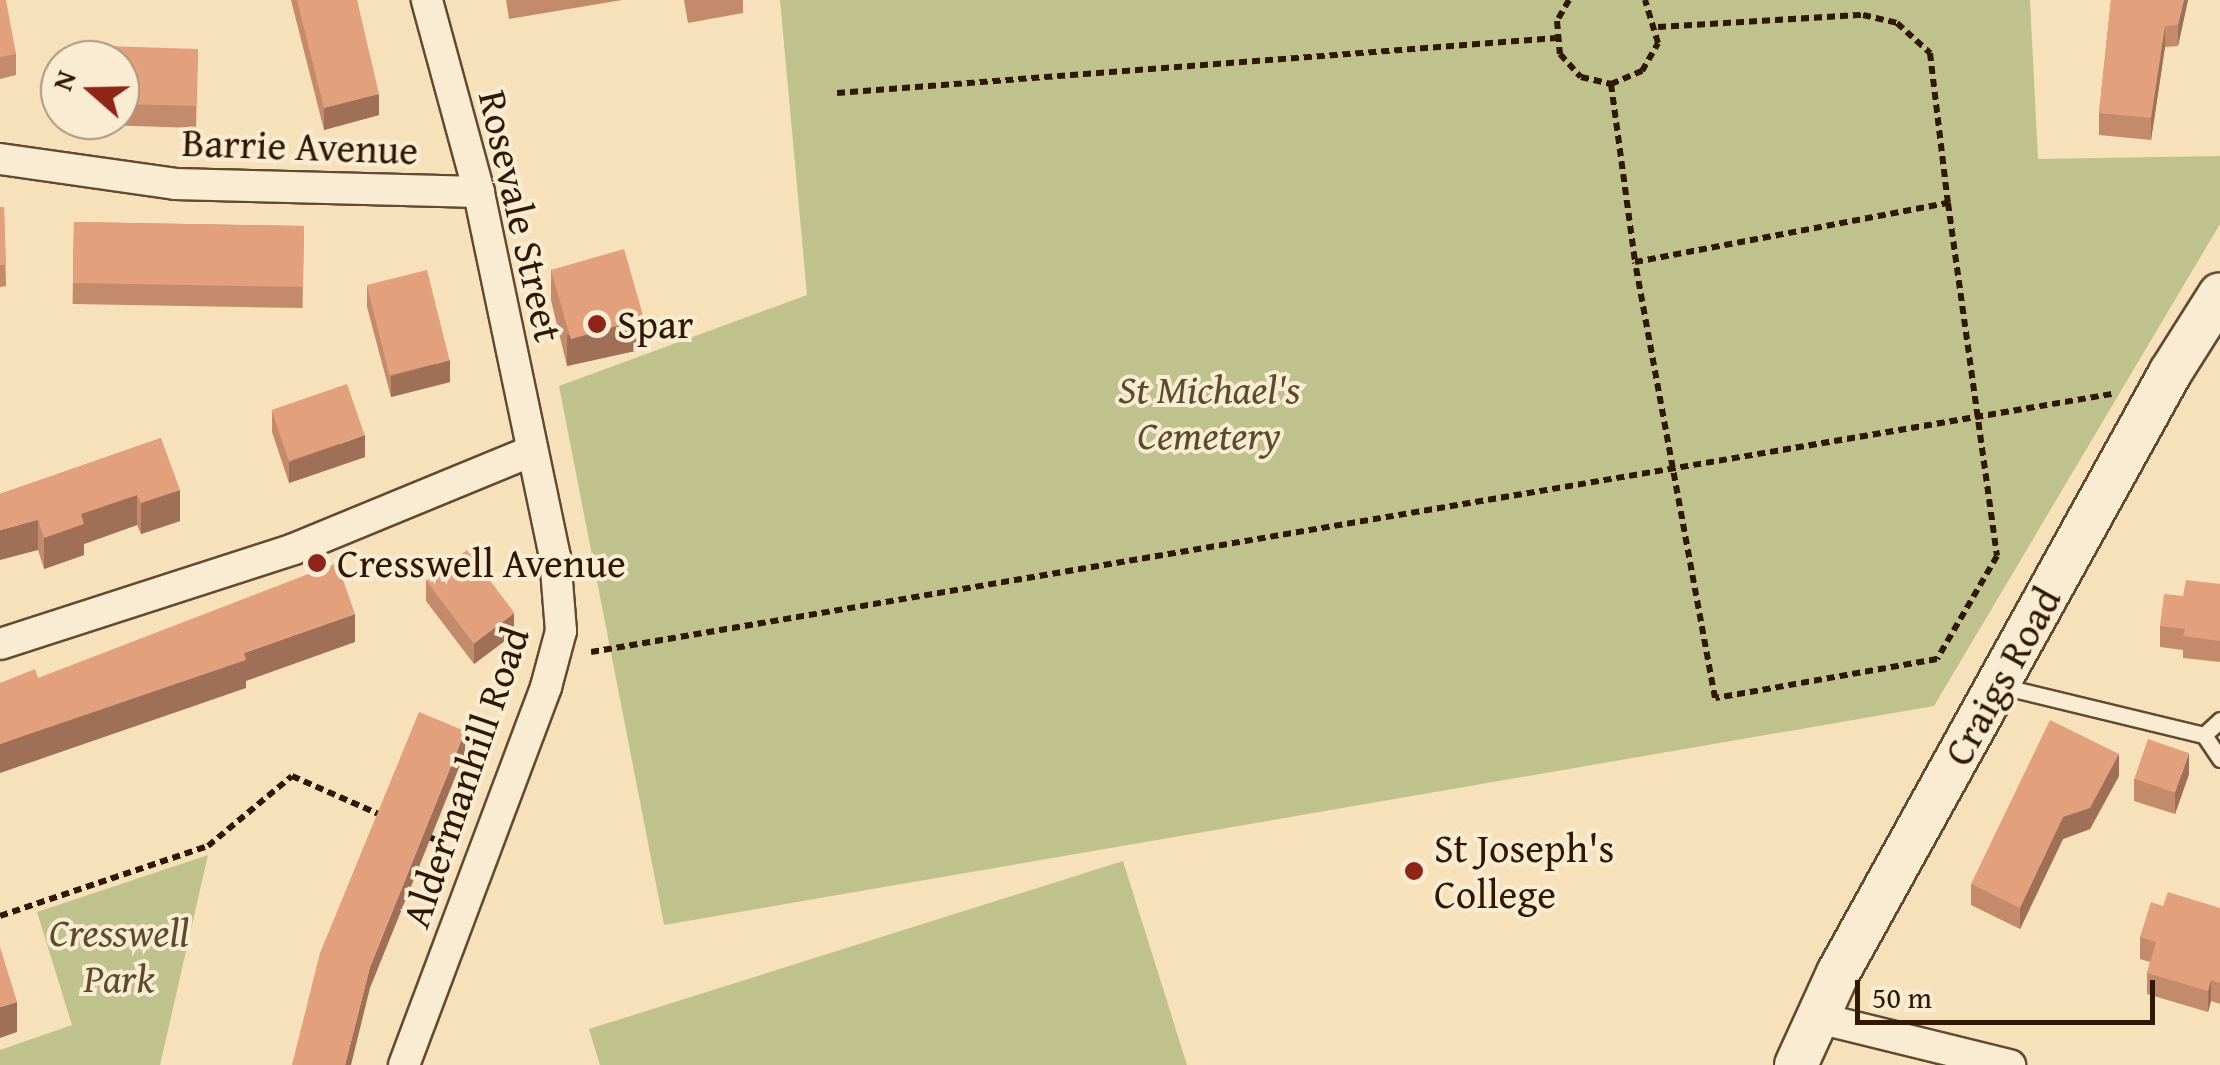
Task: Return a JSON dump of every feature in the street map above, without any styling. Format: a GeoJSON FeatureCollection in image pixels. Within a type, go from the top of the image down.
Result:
{"type":"FeatureCollection","features":[{"type":"Feature","properties":{"kind":"street","name":"Rosevale Street"},"geometry":{"type":"LineString","coordinates":[[427,0],[479,192],[532,451]]}},
{"type":"Feature","properties":{"kind":"street","name":"Barrie Avenue"},"geometry":{"type":"LineString","coordinates":[[0,158],[175,184],[479,192]]}},
{"type":"Feature","properties":{"kind":"street","name":"Craigs Road"},"geometry":{"type":"LineString","coordinates":[[1796,1065],[1997,686],[2170,373],[2220,294]]}},
{"type":"Feature","properties":{"kind":"street"},"geometry":{"type":"LineString","coordinates":[[0,644],[294,549],[532,451]]}},
{"type":"Feature","properties":{"kind":"street","name":"Aldermanhill Road"},"geometry":{"type":"LineString","coordinates":[[404,1065],[483,861],[561,631],[555,557],[532,451]]}},
{"type":"Feature","properties":{"kind":"street"},"geometry":{"type":"LineString","coordinates":[[1818,1018],[2010,1065]]}},
{"type":"Feature","properties":{"kind":"lane"},"geometry":{"type":"LineString","coordinates":[[1997,686],[2204,735],[2220,759]]}},
{"type":"Feature","properties":{"kind":"lane"},"geometry":{"type":"LineString","coordinates":[[2204,735],[2220,720]]}},
{"type":"Feature","properties":{"kind":"path"},"geometry":{"type":"LineString","coordinates":[[1556,38],[1569,0]]}},
{"type":"Feature","properties":{"kind":"path"},"geometry":{"type":"LineString","coordinates":[[1556,38],[1581,77],[1612,84],[1642,71],[1658,43],[1658,27],[1646,0]]}},
{"type":"Feature","properties":{"kind":"path"},"geometry":{"type":"LineString","coordinates":[[1612,84],[1634,262],[1715,698],[1937,659],[1998,556],[1930,53],[1897,24],[1863,15],[1658,27]]}},
{"type":"Feature","properties":{"kind":"path"},"geometry":{"type":"LineString","coordinates":[[837,93],[1556,38]]}},
{"type":"Feature","properties":{"kind":"path"},"geometry":{"type":"LineString","coordinates":[[1634,262],[1948,203]]}},
{"type":"Feature","properties":{"kind":"path"},"geometry":{"type":"LineString","coordinates":[[555,658],[2120,393]]}},
{"type":"Feature","properties":{"kind":"path"},"geometry":{"type":"LineString","coordinates":[[0,916],[208,846],[292,776],[396,822]]}},
{"type":"Feature","properties":{"kind":"path"},"geometry":{"type":"LineString","coordinates":[[414,830],[483,861]]}},
{"type":"Feature","properties":{"kind":"green space","name":"St Michael's Cemetery"},"geometry":{"type":"Polygon","coordinates":[[[780,0],[2030,0],[2038,159],[2220,156],[2220,224],[1934,706],[664,925],[559,386],[807,295],[780,0]]]}},
{"type":"Feature","properties":{"kind":"green space","name":"Cresswell Park"},"geometry":{"type":"Polygon","coordinates":[[[208,855],[160,1065],[0,1065],[0,1050],[72,1025],[37,912],[208,855]]]}},
{"type":"Feature","properties":{"kind":"green space"},"geometry":{"type":"Polygon","coordinates":[[[1123,861],[1187,1065],[600,1065],[589,1029],[1123,861]]]}},
{"type":"Feature","properties":{"kind":"building"},"geometry":{"type":"Polygon","coordinates":[[[0,0],[6,0],[16,54],[0,57],[0,0]]]}},
{"type":"Feature","properties":{"kind":"building"},"geometry":{"type":"Polygon","coordinates":[[[297,0],[357,0],[379,94],[324,108],[297,0]]]}},
{"type":"Feature","properties":{"kind":"building"},"geometry":{"type":"Polygon","coordinates":[[[2111,0],[2184,0],[2178,25],[2165,26],[2151,118],[2099,113],[2111,0]]]}},
{"type":"Feature","properties":{"kind":"building"},"geometry":{"type":"Polygon","coordinates":[[[140,47],[198,49],[196,106],[140,105],[140,47]]]}},
{"type":"Feature","properties":{"kind":"building"},"geometry":{"type":"Polygon","coordinates":[[[0,207],[4,207],[6,265],[0,265],[0,207]]]}},
{"type":"Feature","properties":{"kind":"building"},"geometry":{"type":"Polygon","coordinates":[[[74,222],[304,226],[303,287],[73,283],[74,222]]]}},
{"type":"Feature","properties":{"kind":"building"},"geometry":{"type":"Polygon","coordinates":[[[624,249],[644,318],[571,339],[551,270],[624,249]]]}},
{"type":"Feature","properties":{"kind":"building"},"geometry":{"type":"Polygon","coordinates":[[[427,270],[449,360],[389,375],[367,285],[427,270]]]}},
{"type":"Feature","properties":{"kind":"building"},"geometry":{"type":"Polygon","coordinates":[[[347,384],[365,435],[289,461],[271,410],[347,384]]]}},
{"type":"Feature","properties":{"kind":"building"},"geometry":{"type":"Polygon","coordinates":[[[161,438],[180,490],[141,503],[137,495],[81,514],[84,524],[44,538],[38,520],[0,530],[0,494],[161,438]]]}},
{"type":"Feature","properties":{"kind":"building"},"geometry":{"type":"Polygon","coordinates":[[[467,550],[515,613],[474,644],[426,581],[467,550]]]}},
{"type":"Feature","properties":{"kind":"building"},"geometry":{"type":"Polygon","coordinates":[[[337,563],[355,614],[244,653],[246,660],[0,744],[0,683],[35,669],[38,678],[337,563]]]}},
{"type":"Feature","properties":{"kind":"building"},"geometry":{"type":"Polygon","coordinates":[[[2186,580],[2220,584],[2220,641],[2183,636],[2185,629],[2160,626],[2164,594],[2183,596],[2186,580]]]}},
{"type":"Feature","properties":{"kind":"building"},"geometry":{"type":"Polygon","coordinates":[[[419,712],[465,731],[370,967],[345,1065],[292,1065],[320,953],[419,712]]]}},
{"type":"Feature","properties":{"kind":"building"},"geometry":{"type":"Polygon","coordinates":[[[2050,720],[2119,754],[2090,808],[2063,817],[2020,908],[1971,884],[2050,720]]]}},
{"type":"Feature","properties":{"kind":"building"},"geometry":{"type":"Polygon","coordinates":[[[2148,739],[2189,753],[2175,793],[2134,779],[2148,739]]]}},
{"type":"Feature","properties":{"kind":"building"},"geometry":{"type":"Polygon","coordinates":[[[2168,892],[2220,908],[2220,983],[2211,980],[2208,991],[2147,973],[2156,942],[2140,937],[2151,902],[2163,906],[2168,892]]]}},
{"type":"Feature","properties":{"kind":"building"},"geometry":{"type":"Polygon","coordinates":[[[0,947],[17,1002],[0,1007],[0,947]]]}},
{"type":"Feature","properties":{"kind":"place","name":"Spar"},"geometry":{"type":"Point","coordinates":[597,324]}},
{"type":"Feature","properties":{"kind":"place","name":"Cresswell Avenue"},"geometry":{"type":"Point","coordinates":[317,563]}},
{"type":"Feature","properties":{"kind":"place","name":"St Joseph's College"},"geometry":{"type":"Point","coordinates":[1414,871]}}]}
